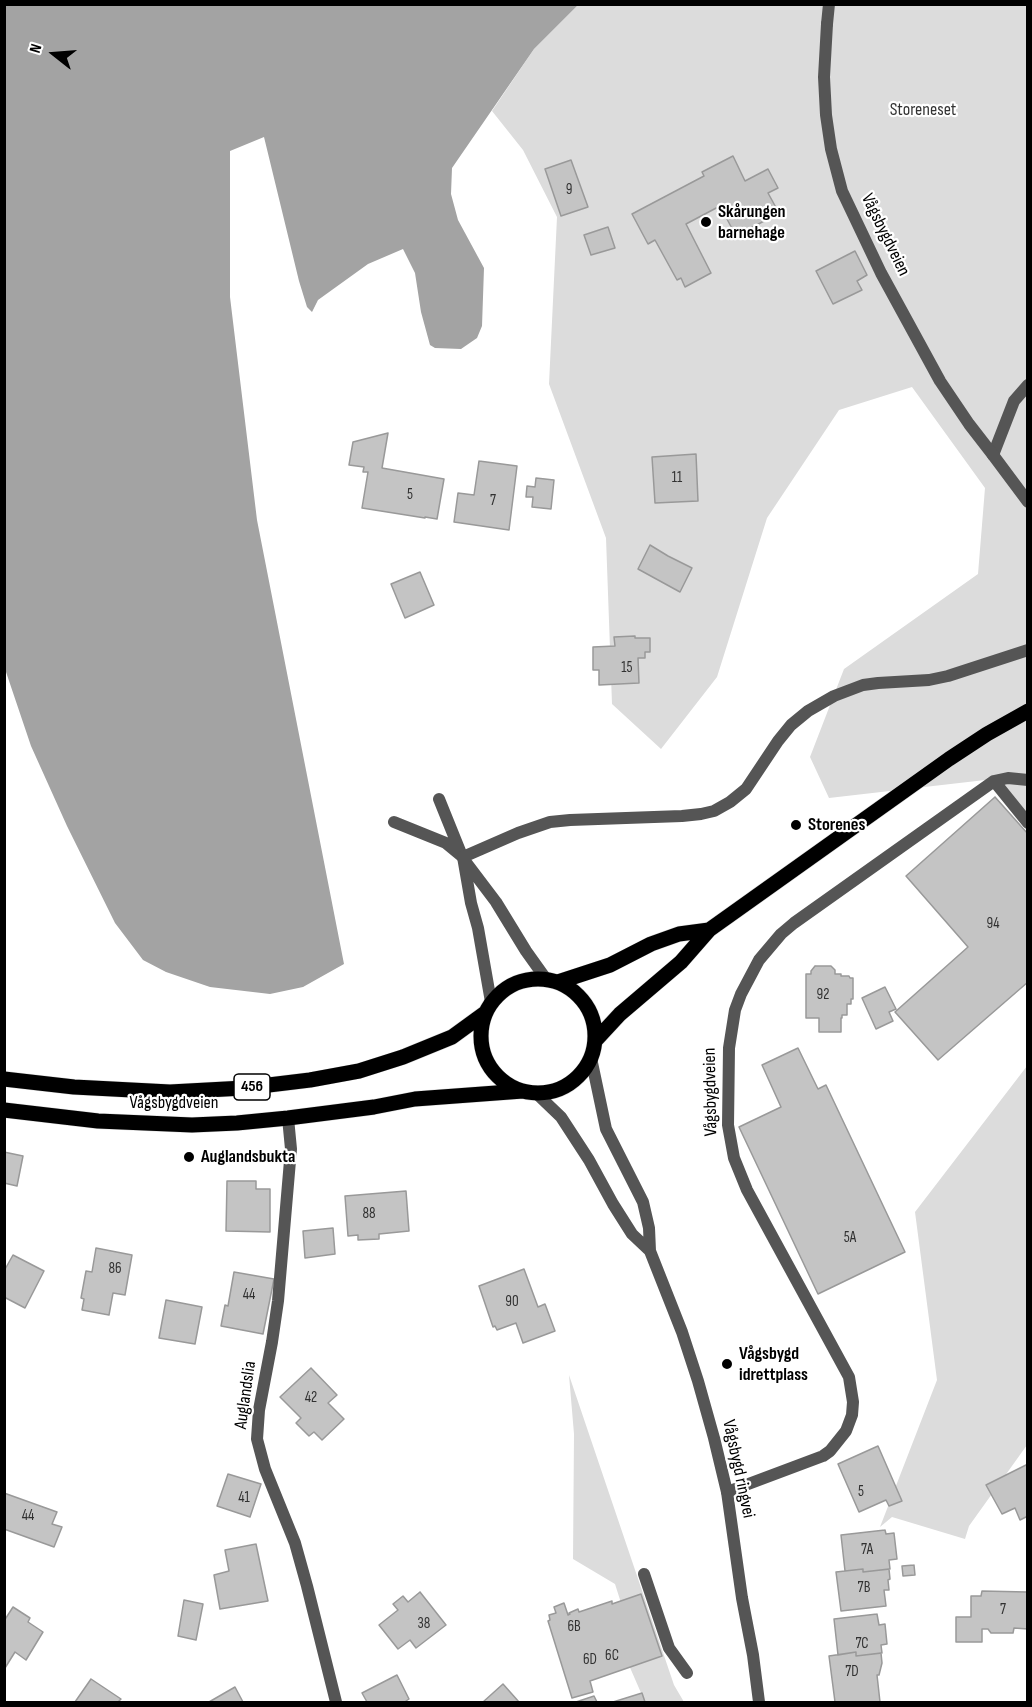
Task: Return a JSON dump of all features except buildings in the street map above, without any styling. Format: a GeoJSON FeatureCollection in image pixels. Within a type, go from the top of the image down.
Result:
{"type":"FeatureCollection","features":[{"type":"Feature","properties":{"kind":"main road","name":"456"},"geometry":{"type":"LineString","coordinates":[[595,1041],[620,1014],[691,952],[709,930],[950,759],[987,734],[1028,711]]}},
{"type":"Feature","properties":{"kind":"main road","name":"456"},"geometry":{"type":"LineString","coordinates":[[552,980],[610,965],[651,944],[679,934],[709,930]]}},
{"type":"Feature","properties":{"kind":"main road","name":"456"},"geometry":{"type":"LineString","coordinates":[[488,1008],[498,994],[509,986],[533,978],[552,980],[569,987],[590,1011],[595,1041],[591,1058],[581,1073],[561,1088],[549,1092],[529,1092]]}},
{"type":"Feature","properties":{"kind":"main road","name":"Vågsbygdveien"},"geometry":{"type":"LineString","coordinates":[[5,1078],[84,1087],[170,1092],[244,1088],[310,1080],[359,1071],[403,1057],[452,1037],[488,1008]]}},
{"type":"Feature","properties":{"kind":"main road"},"geometry":{"type":"LineString","coordinates":[[488,1008],[481,1026],[480,1041],[490,1068],[510,1086],[529,1092]]}},
{"type":"Feature","properties":{"kind":"main road","name":"Vågsbygdveien"},"geometry":{"type":"LineString","coordinates":[[4,1110],[75,1119],[192,1125],[288,1118],[374,1107],[415,1099],[529,1092]]}},
{"type":"Feature","properties":{"kind":"street","name":"Vågsbygdveien"},"geometry":{"type":"LineString","coordinates":[[829,4],[824,77],[826,115],[831,149],[843,191],[881,273],[940,381],[969,424],[1028,502]]}},
{"type":"Feature","properties":{"kind":"street"},"geometry":{"type":"LineString","coordinates":[[993,455],[1014,401],[1028,385]]}},
{"type":"Feature","properties":{"kind":"street"},"geometry":{"type":"LineString","coordinates":[[463,857],[550,822],[682,816],[714,811],[746,789],[791,725],[808,711],[834,696],[871,684],[928,680],[948,676],[1028,650]]}},
{"type":"Feature","properties":{"kind":"street"},"geometry":{"type":"LineString","coordinates":[[1028,780],[1008,778],[994,782],[1028,823]]}},
{"type":"Feature","properties":{"kind":"street","name":"Vågsbygdveien"},"geometry":{"type":"LineString","coordinates":[[727,1492],[823,1456],[830,1451],[846,1431],[852,1415],[853,1402],[849,1377],[747,1190],[734,1158],[728,1125],[729,1048],[738,1002],[759,960],[781,934],[814,908],[994,782]]}},
{"type":"Feature","properties":{"kind":"street"},"geometry":{"type":"LineString","coordinates":[[439,799],[463,857],[488,1008]]}},
{"type":"Feature","properties":{"kind":"street"},"geometry":{"type":"LineString","coordinates":[[394,822],[446,843],[463,857],[496,902],[526,951],[552,980]]}},
{"type":"Feature","properties":{"kind":"street","name":"Vågsbygd ringvei"},"geometry":{"type":"LineString","coordinates":[[591,1058],[606,1129],[643,1202],[649,1228],[650,1251],[682,1332],[714,1438],[727,1492],[759,1702]]}},
{"type":"Feature","properties":{"kind":"street","name":"Vågsbygd ringvei"},"geometry":{"type":"LineString","coordinates":[[529,1092],[561,1118],[589,1160],[632,1234],[650,1251]]}},
{"type":"Feature","properties":{"kind":"street","name":"Auglandslia"},"geometry":{"type":"LineString","coordinates":[[288,1118],[291,1149],[278,1301],[259,1410],[257,1439],[265,1469],[295,1544],[308,1586],[336,1702]]}},
{"type":"Feature","properties":{"kind":"street"},"geometry":{"type":"LineString","coordinates":[[644,1574],[669,1648],[687,1673]]}},
{"type":"Feature","properties":{"kind":"green space","name":"Storeneset"},"geometry":{"type":"Polygon","coordinates":[[[578,5],[1027,5],[1027,822],[994,779],[829,798],[810,757],[844,669],[978,574],[985,488],[912,387],[839,410],[767,518],[717,677],[661,749],[612,704],[606,538],[549,384],[557,217],[523,150],[492,111],[534,49],[578,5]]]}},
{"type":"Feature","properties":{"kind":"green space"},"geometry":{"type":"Polygon","coordinates":[[[1027,1066],[1027,1445],[969,1526],[965,1539],[892,1517],[880,1527],[937,1380],[915,1212],[1027,1066]]]}},
{"type":"Feature","properties":{"kind":"green space"},"geometry":{"type":"Polygon","coordinates":[[[569,1375],[674,1685],[684,1702],[645,1702],[628,1663],[629,1628],[615,1584],[573,1559],[574,1434],[569,1375]]]}},
{"type":"Feature","properties":{"kind":"shaded area"},"geometry":{"type":"Polygon","coordinates":[[[5,4],[578,5],[534,49],[452,168],[451,194],[458,220],[484,268],[482,326],[477,338],[461,349],[435,348],[430,345],[421,312],[415,273],[403,249],[368,264],[318,300],[312,312],[307,307],[299,281],[264,137],[230,151],[230,297],[257,520],[344,964],[303,987],[270,994],[210,987],[166,972],[143,960],[115,923],[67,826],[31,746],[5,669],[5,4]]]}},
{"type":"Feature","properties":{"kind":"place","name":"Skårungen barnehage"},"geometry":{"type":"Point","coordinates":[706,222]}},
{"type":"Feature","properties":{"kind":"place","name":"Storenes"},"geometry":{"type":"Point","coordinates":[796,825]}},
{"type":"Feature","properties":{"kind":"place","name":"Auglandsbukta"},"geometry":{"type":"Point","coordinates":[189,1157]}},
{"type":"Feature","properties":{"kind":"place","name":"Vågsbygd idrettplass"},"geometry":{"type":"Point","coordinates":[727,1364]}}]}
